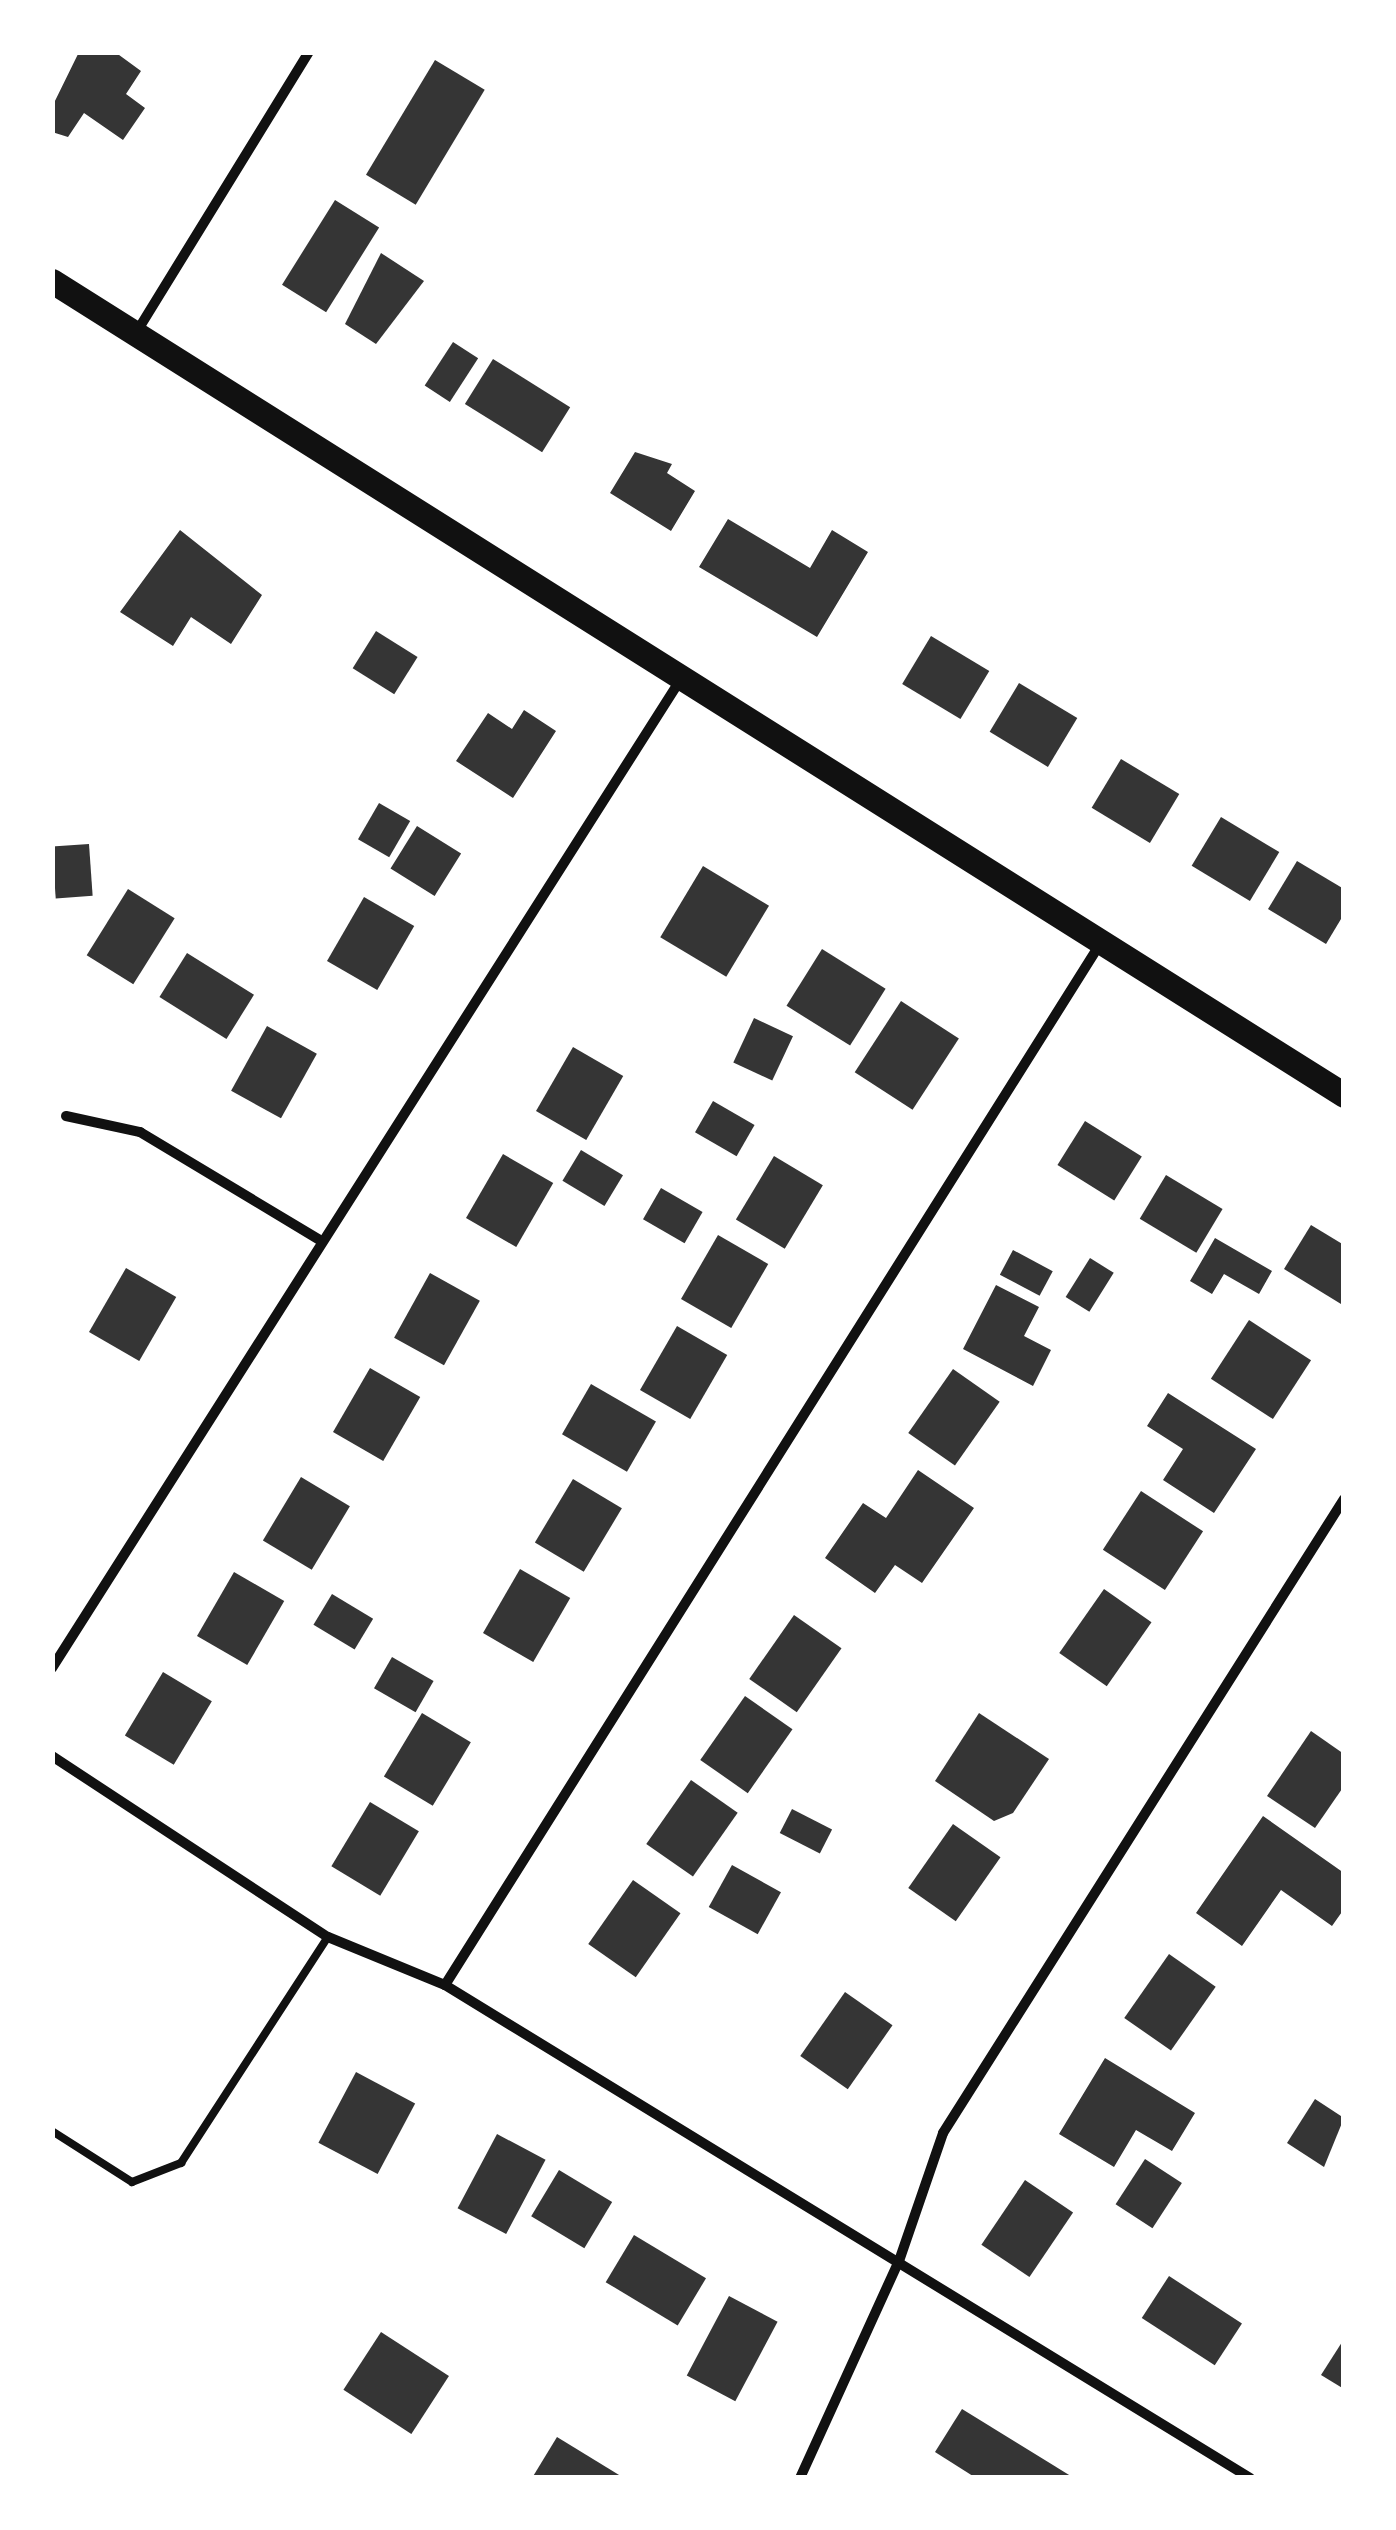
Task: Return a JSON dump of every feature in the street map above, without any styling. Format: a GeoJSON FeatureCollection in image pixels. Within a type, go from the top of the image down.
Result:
{"type":"FeatureCollection","features":[{"type":"Feature","properties":{"kind":"main road"},"geometry":{"type":"LineString","coordinates":[[52,281],[679,682],[1344,1095]]}},
{"type":"Feature","properties":{"kind":"street"},"geometry":{"type":"LineString","coordinates":[[135,335],[309,52]]}},
{"type":"Feature","properties":{"kind":"street"},"geometry":{"type":"LineString","coordinates":[[52,1668],[318,1239],[679,682]]}},
{"type":"Feature","properties":{"kind":"street"},"geometry":{"type":"LineString","coordinates":[[445,1985],[1100,944]]}},
{"type":"Feature","properties":{"kind":"street"},"geometry":{"type":"LineString","coordinates":[[66,1116],[140,1132],[318,1239]]}},
{"type":"Feature","properties":{"kind":"street"},"geometry":{"type":"LineString","coordinates":[[800,2478],[899,2261],[942,2133],[1344,1499]]}},
{"type":"Feature","properties":{"kind":"street"},"geometry":{"type":"LineString","coordinates":[[52,1756],[328,1938],[445,1985],[1250,2478]]}},
{"type":"Feature","properties":{"kind":"lane"},"geometry":{"type":"LineString","coordinates":[[52,2130],[132,2182],[181,2163],[328,1938]]}},
{"type":"Feature","properties":{"kind":"building"},"geometry":{"type":"Polygon","coordinates":[[[79,52],[115,52],[141,71],[126,94],[145,108],[123,140],[84,113],[68,137],[52,132],[52,107],[79,52]]]}},
{"type":"Feature","properties":{"kind":"building"},"geometry":{"type":"Polygon","coordinates":[[[435,60],[485,90],[416,205],[366,175],[435,60]]]}},
{"type":"Feature","properties":{"kind":"building"},"geometry":{"type":"Polygon","coordinates":[[[335,200],[379,228],[326,312],[282,285],[335,200]]]}},
{"type":"Feature","properties":{"kind":"building"},"geometry":{"type":"Polygon","coordinates":[[[381,253],[424,281],[376,344],[345,324],[381,253]]]}},
{"type":"Feature","properties":{"kind":"building"},"geometry":{"type":"Polygon","coordinates":[[[453,342],[478,358],[450,402],[425,386],[453,342]]]}},
{"type":"Feature","properties":{"kind":"building"},"geometry":{"type":"Polygon","coordinates":[[[493,359],[570,407],[542,452],[465,404],[493,359]]]}},
{"type":"Feature","properties":{"kind":"building"},"geometry":{"type":"Polygon","coordinates":[[[635,452],[672,464],[667,473],[695,491],[671,531],[610,493],[635,452]]]}},
{"type":"Feature","properties":{"kind":"building"},"geometry":{"type":"Polygon","coordinates":[[[728,519],[810,568],[832,530],[868,552],[817,637],[699,567],[728,519]]]}},
{"type":"Feature","properties":{"kind":"building"},"geometry":{"type":"Polygon","coordinates":[[[180,530],[262,595],[231,644],[191,617],[173,646],[120,612],[180,530]]]}},
{"type":"Feature","properties":{"kind":"building"},"geometry":{"type":"Polygon","coordinates":[[[376,631],[418,657],[394,694],[353,668],[376,631]]]}},
{"type":"Feature","properties":{"kind":"building"},"geometry":{"type":"Polygon","coordinates":[[[931,636],[989,671],[960,719],[902,684],[931,636]]]}},
{"type":"Feature","properties":{"kind":"building"},"geometry":{"type":"Polygon","coordinates":[[[1019,683],[1077,718],[1048,767],[990,732],[1019,683]]]}},
{"type":"Feature","properties":{"kind":"building"},"geometry":{"type":"Polygon","coordinates":[[[524,710],[556,731],[513,798],[456,761],[488,713],[512,729],[524,710]]]}},
{"type":"Feature","properties":{"kind":"building"},"geometry":{"type":"Polygon","coordinates":[[[1121,759],[1179,794],[1150,843],[1092,808],[1121,759]]]}},
{"type":"Feature","properties":{"kind":"building"},"geometry":{"type":"Polygon","coordinates":[[[379,803],[410,821],[389,857],[358,839],[379,803]]]}},
{"type":"Feature","properties":{"kind":"building"},"geometry":{"type":"Polygon","coordinates":[[[1221,817],[1279,852],[1250,901],[1192,866],[1221,817]]]}},
{"type":"Feature","properties":{"kind":"building"},"geometry":{"type":"Polygon","coordinates":[[[417,826],[461,854],[435,896],[391,868],[417,826]]]}},
{"type":"Feature","properties":{"kind":"building"},"geometry":{"type":"Polygon","coordinates":[[[89,844],[93,896],[56,898],[52,847],[89,844]]]}},
{"type":"Feature","properties":{"kind":"building"},"geometry":{"type":"Polygon","coordinates":[[[1297,861],[1344,889],[1344,914],[1326,944],[1268,909],[1297,861]]]}},
{"type":"Feature","properties":{"kind":"building"},"geometry":{"type":"Polygon","coordinates":[[[703,866],[769,906],[726,977],[660,937],[703,866]]]}},
{"type":"Feature","properties":{"kind":"building"},"geometry":{"type":"Polygon","coordinates":[[[128,889],[175,918],[133,984],[87,955],[128,889]]]}},
{"type":"Feature","properties":{"kind":"building"},"geometry":{"type":"Polygon","coordinates":[[[364,897],[414,926],[377,990],[327,961],[364,897]]]}},
{"type":"Feature","properties":{"kind":"building"},"geometry":{"type":"Polygon","coordinates":[[[822,949],[886,989],[850,1046],[786,1006],[822,949]]]}},
{"type":"Feature","properties":{"kind":"building"},"geometry":{"type":"Polygon","coordinates":[[[187,953],[254,995],[226,1039],[159,997],[187,953]]]}},
{"type":"Feature","properties":{"kind":"building"},"geometry":{"type":"Polygon","coordinates":[[[901,1001],[959,1039],[913,1110],[855,1072],[901,1001]]]}},
{"type":"Feature","properties":{"kind":"building"},"geometry":{"type":"Polygon","coordinates":[[[754,1018],[793,1036],[772,1081],[733,1062],[754,1018]]]}},
{"type":"Feature","properties":{"kind":"building"},"geometry":{"type":"Polygon","coordinates":[[[267,1026],[317,1054],[281,1118],[231,1091],[267,1026]]]}},
{"type":"Feature","properties":{"kind":"building"},"geometry":{"type":"Polygon","coordinates":[[[573,1047],[623,1076],[586,1140],[536,1111],[573,1047]]]}},
{"type":"Feature","properties":{"kind":"building"},"geometry":{"type":"Polygon","coordinates":[[[713,1101],[755,1125],[737,1156],[695,1132],[713,1101]]]}},
{"type":"Feature","properties":{"kind":"building"},"geometry":{"type":"Polygon","coordinates":[[[1085,1121],[1142,1157],[1114,1201],[1057,1165],[1085,1121]]]}},
{"type":"Feature","properties":{"kind":"building"},"geometry":{"type":"Polygon","coordinates":[[[581,1150],[623,1175],[604,1206],[562,1181],[581,1150]]]}},
{"type":"Feature","properties":{"kind":"building"},"geometry":{"type":"Polygon","coordinates":[[[503,1154],[553,1183],[516,1247],[466,1218],[503,1154]]]}},
{"type":"Feature","properties":{"kind":"building"},"geometry":{"type":"Polygon","coordinates":[[[774,1156],[823,1185],[785,1249],[736,1219],[774,1156]]]}},
{"type":"Feature","properties":{"kind":"building"},"geometry":{"type":"Polygon","coordinates":[[[1166,1175],[1223,1209],[1196,1253],[1140,1219],[1166,1175]]]}},
{"type":"Feature","properties":{"kind":"building"},"geometry":{"type":"Polygon","coordinates":[[[661,1188],[703,1212],[685,1243],[643,1219],[661,1188]]]}},
{"type":"Feature","properties":{"kind":"building"},"geometry":{"type":"Polygon","coordinates":[[[1311,1225],[1344,1245],[1341,1304],[1284,1269],[1311,1225]]]}},
{"type":"Feature","properties":{"kind":"building"},"geometry":{"type":"Polygon","coordinates":[[[718,1235],[768,1264],[731,1328],[681,1299],[718,1235]]]}},
{"type":"Feature","properties":{"kind":"building"},"geometry":{"type":"Polygon","coordinates":[[[1215,1238],[1272,1271],[1259,1294],[1224,1274],[1212,1294],[1190,1281],[1215,1238]]]}},
{"type":"Feature","properties":{"kind":"building"},"geometry":{"type":"Polygon","coordinates":[[[1013,1250],[1053,1271],[1040,1296],[1000,1275],[1013,1250]]]}},
{"type":"Feature","properties":{"kind":"building"},"geometry":{"type":"Polygon","coordinates":[[[1090,1258],[1114,1273],[1089,1312],[1066,1297],[1090,1258]]]}},
{"type":"Feature","properties":{"kind":"building"},"geometry":{"type":"Polygon","coordinates":[[[126,1268],[176,1297],[139,1361],[89,1332],[126,1268]]]}},
{"type":"Feature","properties":{"kind":"building"},"geometry":{"type":"Polygon","coordinates":[[[430,1273],[480,1301],[444,1365],[394,1338],[430,1273]]]}},
{"type":"Feature","properties":{"kind":"building"},"geometry":{"type":"Polygon","coordinates":[[[996,1285],[1039,1307],[1024,1336],[1051,1350],[1033,1386],[963,1349],[996,1285]]]}},
{"type":"Feature","properties":{"kind":"building"},"geometry":{"type":"Polygon","coordinates":[[[1249,1320],[1311,1360],[1273,1419],[1211,1379],[1249,1320]]]}},
{"type":"Feature","properties":{"kind":"building"},"geometry":{"type":"Polygon","coordinates":[[[677,1326],[727,1355],[690,1419],[640,1390],[677,1326]]]}},
{"type":"Feature","properties":{"kind":"building"},"geometry":{"type":"Polygon","coordinates":[[[370,1368],[420,1397],[383,1461],[333,1432],[370,1368]]]}},
{"type":"Feature","properties":{"kind":"building"},"geometry":{"type":"Polygon","coordinates":[[[953,1369],[1000,1402],[955,1466],[908,1433],[953,1369]]]}},
{"type":"Feature","properties":{"kind":"building"},"geometry":{"type":"Polygon","coordinates":[[[591,1384],[656,1422],[627,1472],[562,1434],[591,1384]]]}},
{"type":"Feature","properties":{"kind":"building"},"geometry":{"type":"Polygon","coordinates":[[[1168,1393],[1256,1449],[1214,1513],[1163,1480],[1183,1449],[1147,1426],[1168,1393]]]}},
{"type":"Feature","properties":{"kind":"building"},"geometry":{"type":"Polygon","coordinates":[[[918,1470],[974,1508],[922,1583],[895,1565],[875,1593],[825,1558],[863,1503],[886,1518],[918,1470]]]}},
{"type":"Feature","properties":{"kind":"building"},"geometry":{"type":"Polygon","coordinates":[[[301,1477],[350,1506],[312,1570],[263,1540],[301,1477]]]}},
{"type":"Feature","properties":{"kind":"building"},"geometry":{"type":"Polygon","coordinates":[[[573,1479],[622,1508],[584,1572],[535,1542],[573,1479]]]}},
{"type":"Feature","properties":{"kind":"building"},"geometry":{"type":"Polygon","coordinates":[[[1141,1491],[1203,1531],[1165,1590],[1103,1550],[1141,1491]]]}},
{"type":"Feature","properties":{"kind":"building"},"geometry":{"type":"Polygon","coordinates":[[[520,1569],[570,1598],[533,1662],[483,1633],[520,1569]]]}},
{"type":"Feature","properties":{"kind":"building"},"geometry":{"type":"Polygon","coordinates":[[[234,1572],[284,1601],[247,1665],[197,1636],[234,1572]]]}},
{"type":"Feature","properties":{"kind":"building"},"geometry":{"type":"Polygon","coordinates":[[[1104,1589],[1152,1622],[1107,1686],[1059,1653],[1104,1589]]]}},
{"type":"Feature","properties":{"kind":"building"},"geometry":{"type":"Polygon","coordinates":[[[332,1594],[373,1619],[355,1650],[313,1625],[332,1594]]]}},
{"type":"Feature","properties":{"kind":"building"},"geometry":{"type":"Polygon","coordinates":[[[794,1615],[842,1648],[797,1712],[749,1679],[794,1615]]]}},
{"type":"Feature","properties":{"kind":"building"},"geometry":{"type":"Polygon","coordinates":[[[392,1657],[434,1681],[416,1712],[374,1688],[392,1657]]]}},
{"type":"Feature","properties":{"kind":"building"},"geometry":{"type":"Polygon","coordinates":[[[163,1672],[212,1701],[174,1765],[125,1735],[163,1672]]]}},
{"type":"Feature","properties":{"kind":"building"},"geometry":{"type":"Polygon","coordinates":[[[745,1696],[793,1729],[748,1793],[700,1760],[745,1696]]]}},
{"type":"Feature","properties":{"kind":"building"},"geometry":{"type":"Polygon","coordinates":[[[422,1713],[471,1742],[433,1806],[384,1776],[422,1713]]]}},
{"type":"Feature","properties":{"kind":"building"},"geometry":{"type":"Polygon","coordinates":[[[979,1713],[1049,1759],[1013,1813],[994,1821],[935,1781],[979,1713]]]}},
{"type":"Feature","properties":{"kind":"building"},"geometry":{"type":"Polygon","coordinates":[[[1311,1731],[1344,1754],[1344,1786],[1315,1828],[1267,1796],[1311,1731]]]}},
{"type":"Feature","properties":{"kind":"building"},"geometry":{"type":"Polygon","coordinates":[[[691,1780],[738,1813],[693,1877],[646,1844],[691,1780]]]}},
{"type":"Feature","properties":{"kind":"building"},"geometry":{"type":"Polygon","coordinates":[[[370,1802],[419,1831],[380,1896],[331,1866],[370,1802]]]}},
{"type":"Feature","properties":{"kind":"building"},"geometry":{"type":"Polygon","coordinates":[[[792,1809],[832,1829],[820,1853],[780,1833],[792,1809]]]}},
{"type":"Feature","properties":{"kind":"building"},"geometry":{"type":"Polygon","coordinates":[[[1263,1816],[1344,1873],[1344,1909],[1332,1926],[1281,1890],[1242,1946],[1196,1913],[1263,1816]]]}},
{"type":"Feature","properties":{"kind":"building"},"geometry":{"type":"Polygon","coordinates":[[[953,1824],[1001,1857],[956,1921],[908,1888],[953,1824]]]}},
{"type":"Feature","properties":{"kind":"building"},"geometry":{"type":"Polygon","coordinates":[[[732,1865],[781,1892],[758,1934],[709,1907],[732,1865]]]}},
{"type":"Feature","properties":{"kind":"building"},"geometry":{"type":"Polygon","coordinates":[[[633,1880],[681,1913],[636,1977],[588,1944],[633,1880]]]}},
{"type":"Feature","properties":{"kind":"building"},"geometry":{"type":"Polygon","coordinates":[[[1169,1954],[1216,1987],[1171,2051],[1124,2018],[1169,1954]]]}},
{"type":"Feature","properties":{"kind":"building"},"geometry":{"type":"Polygon","coordinates":[[[845,1992],[893,2025],[848,2089],[800,2056],[845,1992]]]}},
{"type":"Feature","properties":{"kind":"building"},"geometry":{"type":"Polygon","coordinates":[[[1105,2058],[1195,2113],[1172,2151],[1136,2130],[1114,2167],[1059,2134],[1105,2058]]]}},
{"type":"Feature","properties":{"kind":"building"},"geometry":{"type":"Polygon","coordinates":[[[356,2072],[415,2103],[378,2174],[318,2143],[356,2072]]]}},
{"type":"Feature","properties":{"kind":"building"},"geometry":{"type":"Polygon","coordinates":[[[1315,2099],[1344,2118],[1324,2167],[1287,2143],[1315,2099]]]}},
{"type":"Feature","properties":{"kind":"building"},"geometry":{"type":"Polygon","coordinates":[[[497,2134],[546,2160],[506,2234],[458,2208],[497,2134]]]}},
{"type":"Feature","properties":{"kind":"building"},"geometry":{"type":"Polygon","coordinates":[[[1145,2159],[1182,2183],[1152,2228],[1116,2204],[1145,2159]]]}},
{"type":"Feature","properties":{"kind":"building"},"geometry":{"type":"Polygon","coordinates":[[[559,2170],[612,2202],[584,2248],[531,2216],[559,2170]]]}},
{"type":"Feature","properties":{"kind":"building"},"geometry":{"type":"Polygon","coordinates":[[[1025,2180],[1073,2212],[1029,2277],[981,2245],[1025,2180]]]}},
{"type":"Feature","properties":{"kind":"building"},"geometry":{"type":"Polygon","coordinates":[[[634,2235],[706,2278],[678,2325],[606,2282],[634,2235]]]}},
{"type":"Feature","properties":{"kind":"building"},"geometry":{"type":"Polygon","coordinates":[[[1169,2276],[1242,2323],[1215,2365],[1142,2318],[1169,2276]]]}},
{"type":"Feature","properties":{"kind":"building"},"geometry":{"type":"Polygon","coordinates":[[[729,2296],[778,2322],[735,2401],[687,2375],[729,2296]]]}},
{"type":"Feature","properties":{"kind":"building"},"geometry":{"type":"Polygon","coordinates":[[[381,2332],[449,2376],[411,2434],[343,2390],[381,2332]]]}},
{"type":"Feature","properties":{"kind":"building"},"geometry":{"type":"Polygon","coordinates":[[[1344,2339],[1344,2389],[1321,2375],[1344,2339]]]}},
{"type":"Feature","properties":{"kind":"building"},"geometry":{"type":"Polygon","coordinates":[[[962,2409],[1074,2478],[976,2478],[935,2452],[962,2409]]]}},
{"type":"Feature","properties":{"kind":"building"},"geometry":{"type":"Polygon","coordinates":[[[557,2437],[624,2478],[532,2478],[557,2437]]]}}]}
